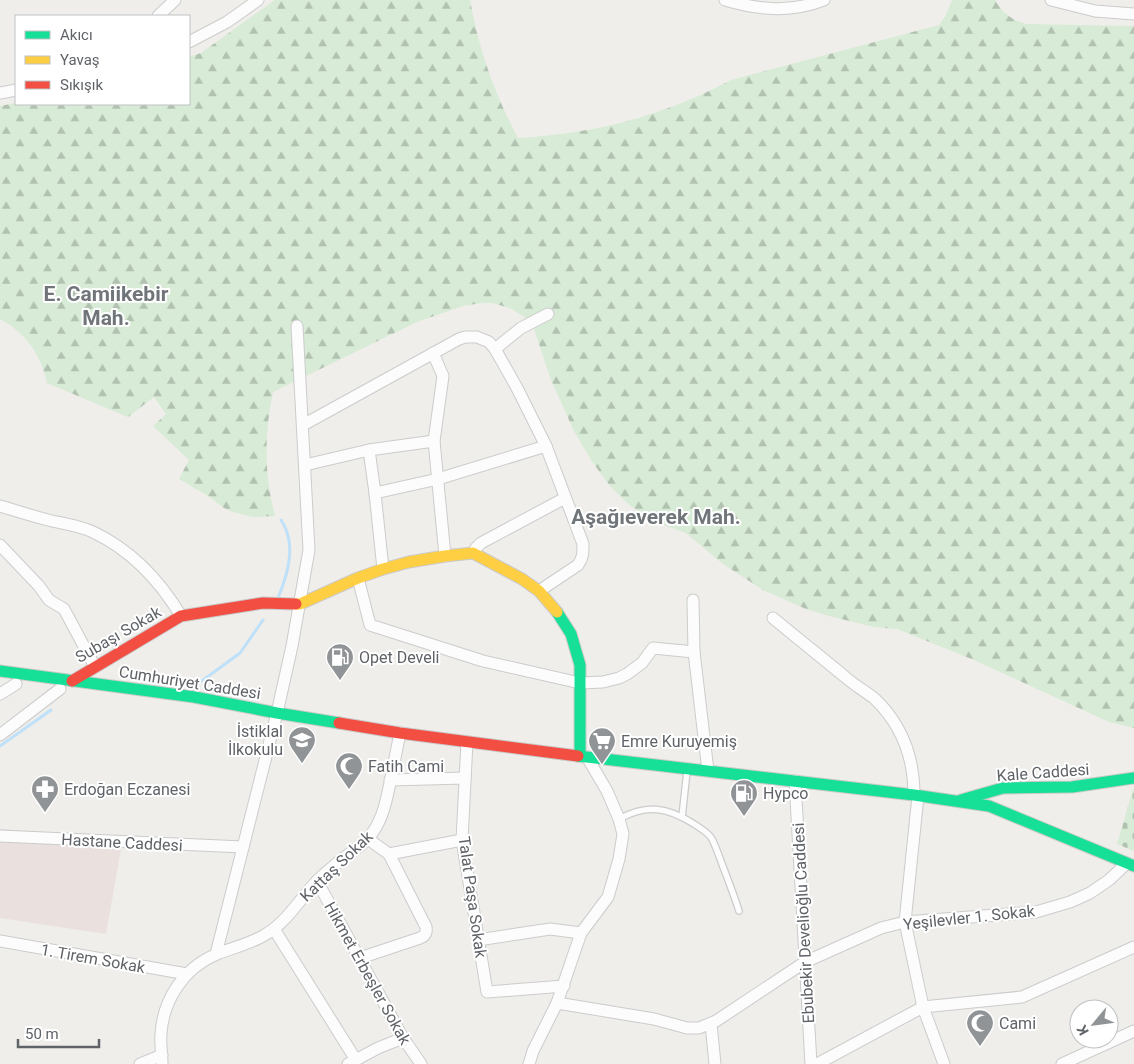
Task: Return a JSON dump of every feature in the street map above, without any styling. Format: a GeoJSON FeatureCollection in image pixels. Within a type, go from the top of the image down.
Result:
{"type":"FeatureCollection","features":[{"type":"Feature","properties":{"kind":"main road"},"geometry":{"type":"LineString","coordinates":[[181,616],[263,603],[300,604],[383,569],[445,556],[473,553],[539,590],[552,604],[571,634],[578,655],[583,757]]}},
{"type":"Feature","properties":{"kind":"main road","name":"Subaşı Sokak"},"geometry":{"type":"LineString","coordinates":[[72,680],[181,616]]}},
{"type":"Feature","properties":{"kind":"main road","name":"Cumhuriyet Caddesi"},"geometry":{"type":"LineString","coordinates":[[0,671],[194,697],[277,713]]}},
{"type":"Feature","properties":{"kind":"main road","name":"Cumhuriyet Caddesi"},"geometry":{"type":"LineString","coordinates":[[0,682],[193,706],[277,713]]}},
{"type":"Feature","properties":{"kind":"main road"},"geometry":{"type":"LineString","coordinates":[[277,713],[467,742],[989,806],[1130,865]]}},
{"type":"Feature","properties":{"kind":"main road","name":"Kale Caddesi"},"geometry":{"type":"LineString","coordinates":[[956,801],[1003,788],[1072,787],[1134,778]]}},
{"type":"Feature","properties":{"kind":"street"},"geometry":{"type":"LineString","coordinates":[[159,15],[175,0]]}},
{"type":"Feature","properties":{"kind":"street"},"geometry":{"type":"LineString","coordinates":[[190,41],[227,22],[258,0]]}},
{"type":"Feature","properties":{"kind":"street"},"geometry":{"type":"LineString","coordinates":[[725,0],[757,7],[783,9],[803,7],[824,0]]}},
{"type":"Feature","properties":{"kind":"street"},"geometry":{"type":"LineString","coordinates":[[1052,0],[1095,11],[1134,14]]}},
{"type":"Feature","properties":{"kind":"street"},"geometry":{"type":"LineString","coordinates":[[0,93],[15,90]]}},
{"type":"Feature","properties":{"kind":"street"},"geometry":{"type":"LineString","coordinates":[[495,349],[521,328],[548,314]]}},
{"type":"Feature","properties":{"kind":"street"},"geometry":{"type":"LineString","coordinates":[[216,954],[277,713],[310,550],[297,326]]}},
{"type":"Feature","properties":{"kind":"street"},"geometry":{"type":"LineString","coordinates":[[303,425],[459,339],[471,336],[489,342],[518,388],[546,446],[583,544],[582,559],[578,565],[539,590]]}},
{"type":"Feature","properties":{"kind":"street"},"geometry":{"type":"LineString","coordinates":[[433,354],[443,376],[434,441],[445,556]]}},
{"type":"Feature","properties":{"kind":"street"},"geometry":{"type":"LineString","coordinates":[[305,465],[369,450],[434,441]]}},
{"type":"Feature","properties":{"kind":"street"},"geometry":{"type":"LineString","coordinates":[[375,493],[438,479],[546,446]]}},
{"type":"Feature","properties":{"kind":"street"},"geometry":{"type":"LineString","coordinates":[[369,450],[383,569]]}},
{"type":"Feature","properties":{"kind":"street"},"geometry":{"type":"LineString","coordinates":[[473,553],[481,543],[565,498]]}},
{"type":"Feature","properties":{"kind":"street"},"geometry":{"type":"LineString","coordinates":[[0,506],[79,527],[106,539],[130,555],[150,574],[167,594],[181,616]]}},
{"type":"Feature","properties":{"kind":"street"},"geometry":{"type":"LineString","coordinates":[[0,545],[39,586],[49,600],[64,609],[95,667]]}},
{"type":"Feature","properties":{"kind":"street"},"geometry":{"type":"LineString","coordinates":[[358,578],[370,625],[483,661],[580,683],[603,682],[619,678],[642,663],[653,648],[694,652]]}},
{"type":"Feature","properties":{"kind":"street"},"geometry":{"type":"LineString","coordinates":[[693,600],[694,652],[708,771]]}},
{"type":"Feature","properties":{"kind":"street"},"geometry":{"type":"LineString","coordinates":[[773,618],[852,683],[874,698],[892,718],[910,754],[916,796],[905,922],[923,1007],[944,1064]]}},
{"type":"Feature","properties":{"kind":"street"},"geometry":{"type":"LineString","coordinates":[[0,694],[16,684]]}},
{"type":"Feature","properties":{"kind":"street"},"geometry":{"type":"LineString","coordinates":[[0,735],[60,690]]}},
{"type":"Feature","properties":{"kind":"street","name":"Kattaş Sokak"},"geometry":{"type":"LineString","coordinates":[[162,1060],[161,1034],[164,1014],[173,993],[187,974],[216,954],[254,941],[274,929],[317,881],[368,838],[382,815],[400,733]]}},
{"type":"Feature","properties":{"kind":"street","name":"Talat Paşa Sokak"},"geometry":{"type":"LineString","coordinates":[[467,742],[462,840],[486,992],[564,986]]}},
{"type":"Feature","properties":{"kind":"street"},"geometry":{"type":"LineString","coordinates":[[529,1064],[533,1051],[558,1003],[581,933],[608,897],[622,840],[618,819],[607,791],[583,757]]}},
{"type":"Feature","properties":{"kind":"street"},"geometry":{"type":"LineString","coordinates":[[390,780],[465,778]]}},
{"type":"Feature","properties":{"kind":"street","name":"Ebubekir Develioğlu Caddesi"},"geometry":{"type":"LineString","coordinates":[[795,781],[810,1064]]}},
{"type":"Feature","properties":{"kind":"street","name":"Hastane Caddesi"},"geometry":{"type":"LineString","coordinates":[[0,836],[243,847]]}},
{"type":"Feature","properties":{"kind":"street"},"geometry":{"type":"LineString","coordinates":[[360,958],[423,937],[426,932],[426,927],[389,854],[368,838]]}},
{"type":"Feature","properties":{"kind":"street"},"geometry":{"type":"LineString","coordinates":[[389,854],[462,840]]}},
{"type":"Feature","properties":{"kind":"street","name":"Yeşilevler 1. Sokak"},"geometry":{"type":"LineString","coordinates":[[711,1024],[805,962],[881,928],[905,922],[1036,912],[1070,902],[1090,893],[1130,865]]}},
{"type":"Feature","properties":{"kind":"street","name":"Hikmet Erbeşler Sokak"},"geometry":{"type":"LineString","coordinates":[[317,881],[403,1038],[421,1064]]}},
{"type":"Feature","properties":{"kind":"street"},"geometry":{"type":"LineString","coordinates":[[274,929],[352,1062],[378,1048],[403,1038]]}},
{"type":"Feature","properties":{"kind":"street"},"geometry":{"type":"LineString","coordinates":[[478,940],[550,929],[581,933]]}},
{"type":"Feature","properties":{"kind":"street","name":"1. Tirem Sokak"},"geometry":{"type":"LineString","coordinates":[[0,941],[187,974]]}},
{"type":"Feature","properties":{"kind":"street"},"geometry":{"type":"LineString","coordinates":[[818,1064],[923,1007],[1022,997],[1134,947]]}},
{"type":"Feature","properties":{"kind":"street"},"geometry":{"type":"LineString","coordinates":[[558,1003],[654,1019],[686,1028],[699,1028],[711,1024],[713,1064]]}},
{"type":"Feature","properties":{"kind":"street"},"geometry":{"type":"LineString","coordinates":[[1062,1064],[1134,1031]]}},
{"type":"Feature","properties":{"kind":"street"},"geometry":{"type":"LineString","coordinates":[[140,1064],[162,1060]]}},
{"type":"Feature","properties":{"kind":"lane"},"geometry":{"type":"LineString","coordinates":[[682,816],[688,769]]}},
{"type":"Feature","properties":{"kind":"lane"},"geometry":{"type":"LineString","coordinates":[[618,819],[634,812],[651,809],[667,811],[682,816],[704,831],[713,841],[739,911]]}},
{"type":"Feature","properties":{"kind":"shaded area"},"geometry":{"type":"Polygon","coordinates":[[[0,829],[123,837],[106,934],[0,918],[0,829]]]}},
{"type":"Feature","properties":{"kind":"green space"},"geometry":{"type":"Polygon","coordinates":[[[275,0],[470,0],[488,71],[518,138],[575,132],[628,121],[679,104],[731,80],[939,25],[945,17],[952,0],[995,0],[1008,15],[1026,24],[1134,26],[1134,728],[1109,722],[974,660],[897,629],[874,627],[806,609],[763,590],[723,564],[686,533],[661,524],[638,511],[609,485],[591,460],[574,431],[551,380],[533,326],[527,319],[510,308],[492,303],[463,306],[417,322],[273,392],[266,454],[271,500],[275,516],[253,517],[233,512],[179,479],[189,460],[153,426],[166,414],[154,397],[128,417],[47,383],[41,363],[31,346],[17,331],[0,319],[0,106],[15,103],[15,105],[190,105],[190,57],[201,53],[275,0]]]}},
{"type":"Feature","properties":{"kind":"green space"},"geometry":{"type":"Polygon","coordinates":[[[1134,789],[1134,851],[1117,844],[1134,789]]]}},
{"type":"Feature","properties":{"kind":"waterway"},"geometry":{"type":"LineString","coordinates":[[278,598],[288,569],[290,549],[286,529],[281,520]]}},
{"type":"Feature","properties":{"kind":"waterway"},"geometry":{"type":"LineString","coordinates":[[199,683],[240,653],[263,620]]}},
{"type":"Feature","properties":{"kind":"waterway"},"geometry":{"type":"LineString","coordinates":[[0,746],[51,710]]}},
{"type":"Feature","properties":{"kind":"traffic: fast"},"geometry":{"type":"LineString","coordinates":[[557,612],[571,634],[580,665],[580,756]]}},
{"type":"Feature","properties":{"kind":"traffic: fast"},"geometry":{"type":"LineString","coordinates":[[0,671],[194,697],[339,723]]}},
{"type":"Feature","properties":{"kind":"traffic: fast"},"geometry":{"type":"LineString","coordinates":[[578,756],[914,795],[989,806],[1134,866]]}},
{"type":"Feature","properties":{"kind":"traffic: fast"},"geometry":{"type":"LineString","coordinates":[[961,800],[1003,788],[1072,787],[1134,778]]}},
{"type":"Feature","properties":{"kind":"traffic: slow"},"geometry":{"type":"LineString","coordinates":[[296,604],[383,569],[409,562],[473,553],[522,579],[539,591],[557,612]]}},
{"type":"Feature","properties":{"kind":"traffic: jam"},"geometry":{"type":"LineString","coordinates":[[72,681],[181,616],[263,603],[296,604]]}},
{"type":"Feature","properties":{"kind":"traffic: jam"},"geometry":{"type":"LineString","coordinates":[[339,723],[400,733],[578,756]]}},
{"type":"Feature","properties":{"kind":"place","name":"Opet Develi"},"geometry":{"type":"Point","coordinates":[340,681]}},
{"type":"Feature","properties":{"kind":"place","name":"İstiklal İlkokulu"},"geometry":{"type":"Point","coordinates":[302,764]}},
{"type":"Feature","properties":{"kind":"place","name":"Emre Kuruyemiş"},"geometry":{"type":"Point","coordinates":[602,765]}},
{"type":"Feature","properties":{"kind":"place","name":"Fatih Cami"},"geometry":{"type":"Point","coordinates":[349,790]}},
{"type":"Feature","properties":{"kind":"place","name":"Erdoğan Eczanesi"},"geometry":{"type":"Point","coordinates":[45,813]}},
{"type":"Feature","properties":{"kind":"place","name":"Hypco"},"geometry":{"type":"Point","coordinates":[744,817]}},
{"type":"Feature","properties":{"kind":"place","name":"Cami"},"geometry":{"type":"Point","coordinates":[980,1047]}},
{"type":"Feature","properties":{"kind":"district","name":"E. Camiikebir Mah."},"geometry":{"type":"Point","coordinates":[106,306]}},
{"type":"Feature","properties":{"kind":"district","name":"Aşağıeverek Mah."},"geometry":{"type":"Point","coordinates":[656,517]}}]}
